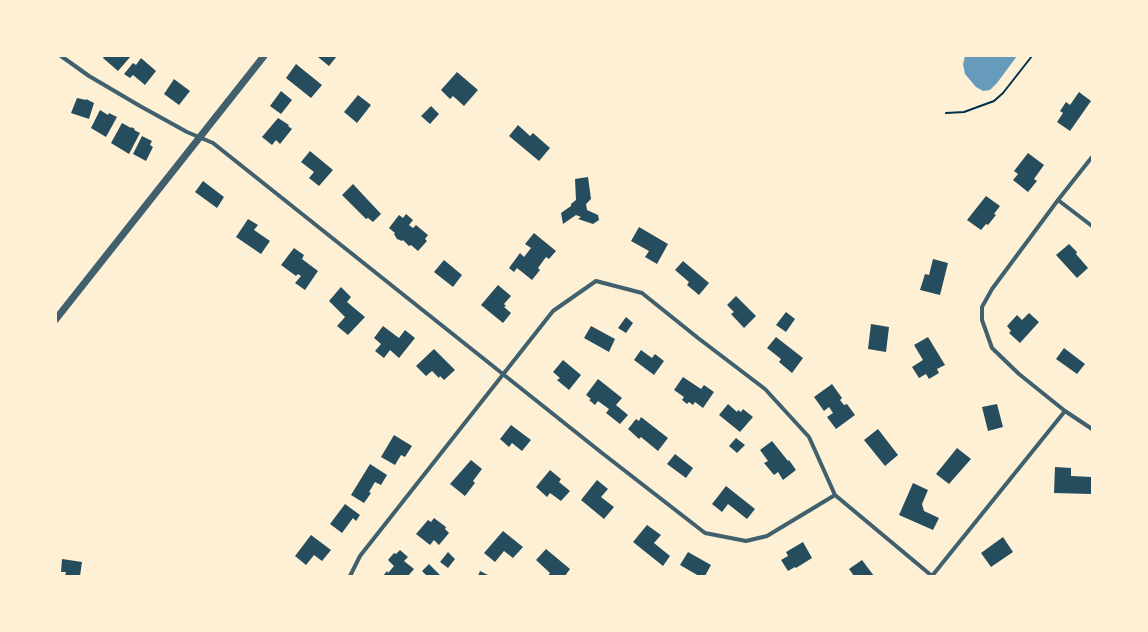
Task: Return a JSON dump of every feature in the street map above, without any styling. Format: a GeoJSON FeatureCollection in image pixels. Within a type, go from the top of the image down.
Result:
{"type":"FeatureCollection","features":[{"type":"Feature","properties":{"kind":"street"},"geometry":{"type":"LineString","coordinates":[[61,56],[89,76],[127,98],[187,132],[217,146],[602,453],[705,533],[746,541],[767,536],[835,495]]}},
{"type":"Feature","properties":{"kind":"street"},"geometry":{"type":"LineString","coordinates":[[56,319],[264,56]]}},
{"type":"Feature","properties":{"kind":"street"},"geometry":{"type":"LineString","coordinates":[[1092,157],[992,289],[982,307],[982,320],[992,348],[1019,374],[1065,411],[1092,429]]}},
{"type":"Feature","properties":{"kind":"street"},"geometry":{"type":"LineString","coordinates":[[1058,200],[1092,226]]}},
{"type":"Feature","properties":{"kind":"street"},"geometry":{"type":"LineString","coordinates":[[350,576],[360,556],[553,311],[596,281],[642,293],[765,389],[810,437],[835,495],[932,576],[1065,411]]}},
{"type":"Feature","properties":{"kind":"path"},"geometry":{"type":"LineString","coordinates":[[946,113],[964,112],[994,101],[1003,93],[1032,56]]}},
{"type":"Feature","properties":{"kind":"water"},"geometry":{"type":"Polygon","coordinates":[[[965,56],[1017,56],[997,83],[990,90],[983,91],[976,87],[965,74],[963,64],[965,56]]]}},
{"type":"Feature","properties":{"kind":"building"},"geometry":{"type":"Polygon","coordinates":[[[104,56],[131,56],[118,71],[103,58],[104,56]]]}},
{"type":"Feature","properties":{"kind":"building"},"geometry":{"type":"Polygon","coordinates":[[[337,56],[329,66],[318,57],[337,56]]]}},
{"type":"Feature","properties":{"kind":"building"},"geometry":{"type":"Polygon","coordinates":[[[141,58],[156,71],[145,85],[133,75],[130,78],[124,74],[133,63],[136,65],[141,58]]]}},
{"type":"Feature","properties":{"kind":"building"},"geometry":{"type":"Polygon","coordinates":[[[296,64],[322,85],[311,98],[286,78],[296,64]]]}},
{"type":"Feature","properties":{"kind":"building"},"geometry":{"type":"Polygon","coordinates":[[[457,72],[478,90],[464,106],[453,96],[450,99],[441,90],[457,72]]]}},
{"type":"Feature","properties":{"kind":"building"},"geometry":{"type":"Polygon","coordinates":[[[174,79],[190,91],[179,105],[164,94],[174,79]]]}},
{"type":"Feature","properties":{"kind":"building"},"geometry":{"type":"Polygon","coordinates":[[[281,91],[292,100],[281,114],[270,106],[281,91]]]}},
{"type":"Feature","properties":{"kind":"building"},"geometry":{"type":"Polygon","coordinates":[[[1079,92],[1091,101],[1070,131],[1057,122],[1063,113],[1060,111],[1066,102],[1070,105],[1079,92]]]}},
{"type":"Feature","properties":{"kind":"building"},"geometry":{"type":"Polygon","coordinates":[[[358,95],[371,105],[357,123],[344,112],[358,95]]]}},
{"type":"Feature","properties":{"kind":"building"},"geometry":{"type":"Polygon","coordinates":[[[77,98],[86,99],[94,103],[89,119],[71,113],[77,98]]]}},
{"type":"Feature","properties":{"kind":"building"},"geometry":{"type":"Polygon","coordinates":[[[431,106],[439,114],[430,124],[421,116],[431,106]]]}},
{"type":"Feature","properties":{"kind":"building"},"geometry":{"type":"Polygon","coordinates":[[[100,110],[108,115],[109,113],[117,117],[106,137],[91,128],[100,110]]]}},
{"type":"Feature","properties":{"kind":"building"},"geometry":{"type":"Polygon","coordinates":[[[278,118],[289,125],[288,126],[292,129],[280,144],[276,140],[272,145],[262,137],[278,118]]]}},
{"type":"Feature","properties":{"kind":"building"},"geometry":{"type":"Polygon","coordinates":[[[122,123],[140,133],[129,154],[111,143],[122,123]]]}},
{"type":"Feature","properties":{"kind":"building"},"geometry":{"type":"Polygon","coordinates":[[[518,125],[530,136],[533,133],[550,148],[539,161],[509,136],[518,125]]]}},
{"type":"Feature","properties":{"kind":"building"},"geometry":{"type":"Polygon","coordinates":[[[142,136],[152,141],[150,145],[153,147],[146,161],[133,154],[142,136]]]}},
{"type":"Feature","properties":{"kind":"building"},"geometry":{"type":"Polygon","coordinates":[[[310,151],[333,170],[319,186],[309,178],[314,172],[301,162],[310,151]]]}},
{"type":"Feature","properties":{"kind":"building"},"geometry":{"type":"Polygon","coordinates":[[[1028,153],[1044,165],[1034,179],[1037,181],[1028,192],[1013,180],[1018,174],[1014,171],[1028,153]]]}},
{"type":"Feature","properties":{"kind":"building"},"geometry":{"type":"Polygon","coordinates":[[[588,177],[591,199],[586,204],[587,210],[598,215],[599,220],[593,224],[578,219],[581,217],[576,215],[563,224],[561,213],[571,206],[571,204],[576,200],[575,179],[588,177]]]}},
{"type":"Feature","properties":{"kind":"building"},"geometry":{"type":"Polygon","coordinates":[[[203,181],[224,197],[217,208],[195,192],[203,181]]]}},
{"type":"Feature","properties":{"kind":"building"},"geometry":{"type":"Polygon","coordinates":[[[353,184],[381,214],[373,222],[368,218],[366,219],[342,195],[353,184]]]}},
{"type":"Feature","properties":{"kind":"building"},"geometry":{"type":"Polygon","coordinates":[[[986,196],[1000,206],[994,214],[996,215],[988,225],[986,224],[981,230],[967,220],[986,196]]]}},
{"type":"Feature","properties":{"kind":"building"},"geometry":{"type":"Polygon","coordinates":[[[406,214],[413,220],[409,225],[413,228],[416,225],[428,235],[425,239],[427,241],[418,251],[411,245],[409,246],[403,240],[397,239],[394,234],[395,233],[389,228],[399,215],[403,218],[406,214]]]}},
{"type":"Feature","properties":{"kind":"building"},"geometry":{"type":"Polygon","coordinates":[[[248,219],[258,225],[254,230],[270,241],[261,254],[236,237],[248,219]]]}},
{"type":"Feature","properties":{"kind":"building"},"geometry":{"type":"Polygon","coordinates":[[[639,227],[668,244],[657,264],[645,257],[649,251],[631,241],[639,227]]]}},
{"type":"Feature","properties":{"kind":"building"},"geometry":{"type":"Polygon","coordinates":[[[534,233],[556,251],[549,259],[546,257],[538,268],[540,270],[532,280],[517,268],[514,272],[509,268],[520,253],[524,257],[531,248],[525,244],[534,233]]]}},
{"type":"Feature","properties":{"kind":"building"},"geometry":{"type":"Polygon","coordinates":[[[1069,244],[1077,252],[1076,254],[1088,268],[1077,278],[1056,255],[1069,244]]]}},
{"type":"Feature","properties":{"kind":"building"},"geometry":{"type":"Polygon","coordinates":[[[294,248],[304,255],[302,259],[318,271],[305,290],[295,283],[301,276],[298,274],[296,276],[281,265],[294,248]]]}},
{"type":"Feature","properties":{"kind":"building"},"geometry":{"type":"Polygon","coordinates":[[[933,259],[948,263],[940,295],[920,290],[925,274],[929,275],[933,259]]]}},
{"type":"Feature","properties":{"kind":"building"},"geometry":{"type":"Polygon","coordinates":[[[444,260],[462,275],[453,287],[434,272],[444,260]]]}},
{"type":"Feature","properties":{"kind":"building"},"geometry":{"type":"Polygon","coordinates":[[[683,261],[709,283],[699,295],[687,285],[689,282],[675,270],[683,261]]]}},
{"type":"Feature","properties":{"kind":"building"},"geometry":{"type":"Polygon","coordinates":[[[498,285],[511,296],[504,304],[506,306],[504,307],[511,313],[503,323],[481,305],[498,285]]]}},
{"type":"Feature","properties":{"kind":"building"},"geometry":{"type":"Polygon","coordinates":[[[341,287],[351,297],[347,302],[365,317],[348,335],[337,326],[345,317],[329,301],[341,287]]]}},
{"type":"Feature","properties":{"kind":"building"},"geometry":{"type":"Polygon","coordinates":[[[736,296],[756,316],[744,328],[731,314],[734,312],[727,305],[736,296]]]}},
{"type":"Feature","properties":{"kind":"building"},"geometry":{"type":"Polygon","coordinates":[[[786,312],[795,319],[786,332],[776,325],[786,312]]]}},
{"type":"Feature","properties":{"kind":"building"},"geometry":{"type":"Polygon","coordinates":[[[1029,313],[1039,322],[1020,343],[1009,333],[1011,331],[1007,326],[1017,315],[1022,320],[1029,313]]]}},
{"type":"Feature","properties":{"kind":"building"},"geometry":{"type":"Polygon","coordinates":[[[626,317],[633,323],[626,333],[618,328],[626,317]]]}},
{"type":"Feature","properties":{"kind":"building"},"geometry":{"type":"Polygon","coordinates":[[[871,324],[889,327],[886,352],[868,349],[871,324]]]}},
{"type":"Feature","properties":{"kind":"building"},"geometry":{"type":"Polygon","coordinates":[[[383,326],[399,338],[405,330],[415,338],[399,358],[390,350],[384,358],[375,351],[381,344],[374,338],[383,326]]]}},
{"type":"Feature","properties":{"kind":"building"},"geometry":{"type":"Polygon","coordinates":[[[591,326],[615,339],[609,352],[584,338],[591,326]]]}},
{"type":"Feature","properties":{"kind":"building"},"geometry":{"type":"Polygon","coordinates":[[[776,337],[803,358],[792,373],[779,362],[781,359],[767,348],[776,337]]]}},
{"type":"Feature","properties":{"kind":"building"},"geometry":{"type":"Polygon","coordinates":[[[928,337],[945,365],[937,369],[939,373],[929,379],[926,374],[919,378],[912,367],[923,360],[914,345],[928,337]]]}},
{"type":"Feature","properties":{"kind":"building"},"geometry":{"type":"Polygon","coordinates":[[[1064,348],[1085,364],[1077,374],[1056,359],[1064,348]]]}},
{"type":"Feature","properties":{"kind":"building"},"geometry":{"type":"Polygon","coordinates":[[[434,349],[455,370],[444,380],[440,376],[439,378],[432,371],[426,376],[416,366],[434,349]]]}},
{"type":"Feature","properties":{"kind":"building"},"geometry":{"type":"Polygon","coordinates":[[[641,350],[652,358],[655,354],[664,361],[654,375],[634,360],[641,350]]]}},
{"type":"Feature","properties":{"kind":"building"},"geometry":{"type":"Polygon","coordinates":[[[563,360],[581,375],[569,390],[557,380],[560,378],[553,372],[563,360]]]}},
{"type":"Feature","properties":{"kind":"building"},"geometry":{"type":"Polygon","coordinates":[[[683,377],[701,389],[704,385],[714,392],[703,408],[695,402],[693,405],[689,402],[687,404],[682,400],[684,397],[674,390],[683,377]]]}},
{"type":"Feature","properties":{"kind":"building"},"geometry":{"type":"Polygon","coordinates":[[[598,379],[622,398],[616,405],[628,415],[620,424],[606,413],[609,409],[598,401],[595,405],[586,395],[598,379]]]}},
{"type":"Feature","properties":{"kind":"building"},"geometry":{"type":"Polygon","coordinates":[[[832,384],[842,398],[840,400],[844,405],[847,404],[855,415],[836,429],[827,417],[833,413],[829,407],[824,411],[814,397],[832,384]]]}},
{"type":"Feature","properties":{"kind":"building"},"geometry":{"type":"Polygon","coordinates":[[[728,404],[737,412],[738,410],[741,412],[743,409],[753,417],[740,432],[719,415],[728,404]]]}},
{"type":"Feature","properties":{"kind":"building"},"geometry":{"type":"Polygon","coordinates":[[[997,404],[1003,427],[988,431],[982,407],[997,404]]]}},
{"type":"Feature","properties":{"kind":"building"},"geometry":{"type":"Polygon","coordinates":[[[641,417],[668,438],[658,451],[641,437],[639,439],[628,429],[636,419],[639,421],[641,417]]]}},
{"type":"Feature","properties":{"kind":"building"},"geometry":{"type":"Polygon","coordinates":[[[511,425],[531,440],[522,451],[512,443],[509,447],[500,439],[511,425]]]}},
{"type":"Feature","properties":{"kind":"building"},"geometry":{"type":"Polygon","coordinates":[[[878,429],[898,455],[885,466],[864,440],[878,429]]]}},
{"type":"Feature","properties":{"kind":"building"},"geometry":{"type":"Polygon","coordinates":[[[394,435],[412,446],[405,457],[401,455],[395,465],[381,457],[394,435]]]}},
{"type":"Feature","properties":{"kind":"building"},"geometry":{"type":"Polygon","coordinates":[[[736,438],[745,445],[737,453],[729,446],[736,438]]]}},
{"type":"Feature","properties":{"kind":"building"},"geometry":{"type":"Polygon","coordinates":[[[772,441],[796,470],[783,480],[778,472],[774,475],[764,463],[768,461],[760,450],[772,441]]]}},
{"type":"Feature","properties":{"kind":"building"},"geometry":{"type":"Polygon","coordinates":[[[957,448],[971,459],[949,484],[936,474],[957,448]]]}},
{"type":"Feature","properties":{"kind":"building"},"geometry":{"type":"Polygon","coordinates":[[[675,454],[693,468],[686,478],[667,464],[675,454]]]}},
{"type":"Feature","properties":{"kind":"building"},"geometry":{"type":"Polygon","coordinates":[[[471,460],[482,469],[473,481],[475,483],[465,496],[450,484],[471,460]]]}},
{"type":"Feature","properties":{"kind":"building"},"geometry":{"type":"Polygon","coordinates":[[[370,464],[387,475],[381,485],[375,482],[369,492],[371,493],[364,503],[351,495],[370,464]]]}},
{"type":"Feature","properties":{"kind":"building"},"geometry":{"type":"Polygon","coordinates":[[[1055,467],[1071,468],[1071,476],[1092,477],[1091,494],[1054,493],[1055,467]]]}},
{"type":"Feature","properties":{"kind":"building"},"geometry":{"type":"Polygon","coordinates":[[[550,470],[561,479],[559,482],[570,491],[561,501],[550,493],[547,497],[536,487],[550,470]]]}},
{"type":"Feature","properties":{"kind":"building"},"geometry":{"type":"Polygon","coordinates":[[[597,480],[608,489],[601,497],[614,507],[604,519],[581,500],[597,480]]]}},
{"type":"Feature","properties":{"kind":"building"},"geometry":{"type":"Polygon","coordinates":[[[913,483],[928,490],[922,504],[924,511],[939,518],[933,530],[899,515],[913,483]]]}},
{"type":"Feature","properties":{"kind":"building"},"geometry":{"type":"Polygon","coordinates":[[[726,486],[755,509],[747,519],[728,504],[722,512],[712,504],[726,486]]]}},
{"type":"Feature","properties":{"kind":"building"},"geometry":{"type":"Polygon","coordinates":[[[345,504],[360,515],[356,521],[353,518],[342,533],[330,524],[345,504]]]}},
{"type":"Feature","properties":{"kind":"building"},"geometry":{"type":"Polygon","coordinates":[[[434,518],[446,527],[445,529],[449,533],[439,545],[434,540],[430,545],[416,534],[428,520],[431,522],[434,518]]]}},
{"type":"Feature","properties":{"kind":"building"},"geometry":{"type":"Polygon","coordinates":[[[647,525],[661,535],[654,543],[670,556],[663,566],[633,542],[647,525]]]}},
{"type":"Feature","properties":{"kind":"building"},"geometry":{"type":"Polygon","coordinates":[[[503,531],[523,547],[513,558],[504,551],[495,562],[484,553],[503,531]]]}},
{"type":"Feature","properties":{"kind":"building"},"geometry":{"type":"Polygon","coordinates":[[[311,535],[331,550],[322,561],[314,555],[306,565],[295,556],[311,535]]]}},
{"type":"Feature","properties":{"kind":"building"},"geometry":{"type":"Polygon","coordinates":[[[1003,537],[1013,552],[991,567],[981,553],[1003,537]]]}},
{"type":"Feature","properties":{"kind":"building"},"geometry":{"type":"Polygon","coordinates":[[[803,542],[812,558],[788,571],[781,560],[788,556],[786,552],[803,542]]]}},
{"type":"Feature","properties":{"kind":"building"},"geometry":{"type":"Polygon","coordinates":[[[546,549],[570,569],[565,576],[548,576],[550,573],[536,560],[546,549]]]}},
{"type":"Feature","properties":{"kind":"building"},"geometry":{"type":"Polygon","coordinates":[[[400,550],[408,557],[404,561],[414,569],[408,576],[383,576],[394,566],[388,560],[394,553],[396,554],[400,550]]]}},
{"type":"Feature","properties":{"kind":"building"},"geometry":{"type":"Polygon","coordinates":[[[448,552],[455,559],[448,568],[440,562],[448,552]]]}},
{"type":"Feature","properties":{"kind":"building"},"geometry":{"type":"Polygon","coordinates":[[[688,552],[711,565],[705,576],[699,576],[680,565],[688,552]]]}},
{"type":"Feature","properties":{"kind":"building"},"geometry":{"type":"Polygon","coordinates":[[[62,559],[82,562],[80,576],[65,576],[66,572],[61,572],[62,559]]]}},
{"type":"Feature","properties":{"kind":"building"},"geometry":{"type":"Polygon","coordinates":[[[862,560],[874,576],[854,576],[849,569],[862,560]]]}},
{"type":"Feature","properties":{"kind":"building"},"geometry":{"type":"Polygon","coordinates":[[[429,564],[440,575],[427,576],[422,571],[429,564]]]}},
{"type":"Feature","properties":{"kind":"building"},"geometry":{"type":"Polygon","coordinates":[[[480,571],[490,576],[478,576],[480,571]]]}}]}
